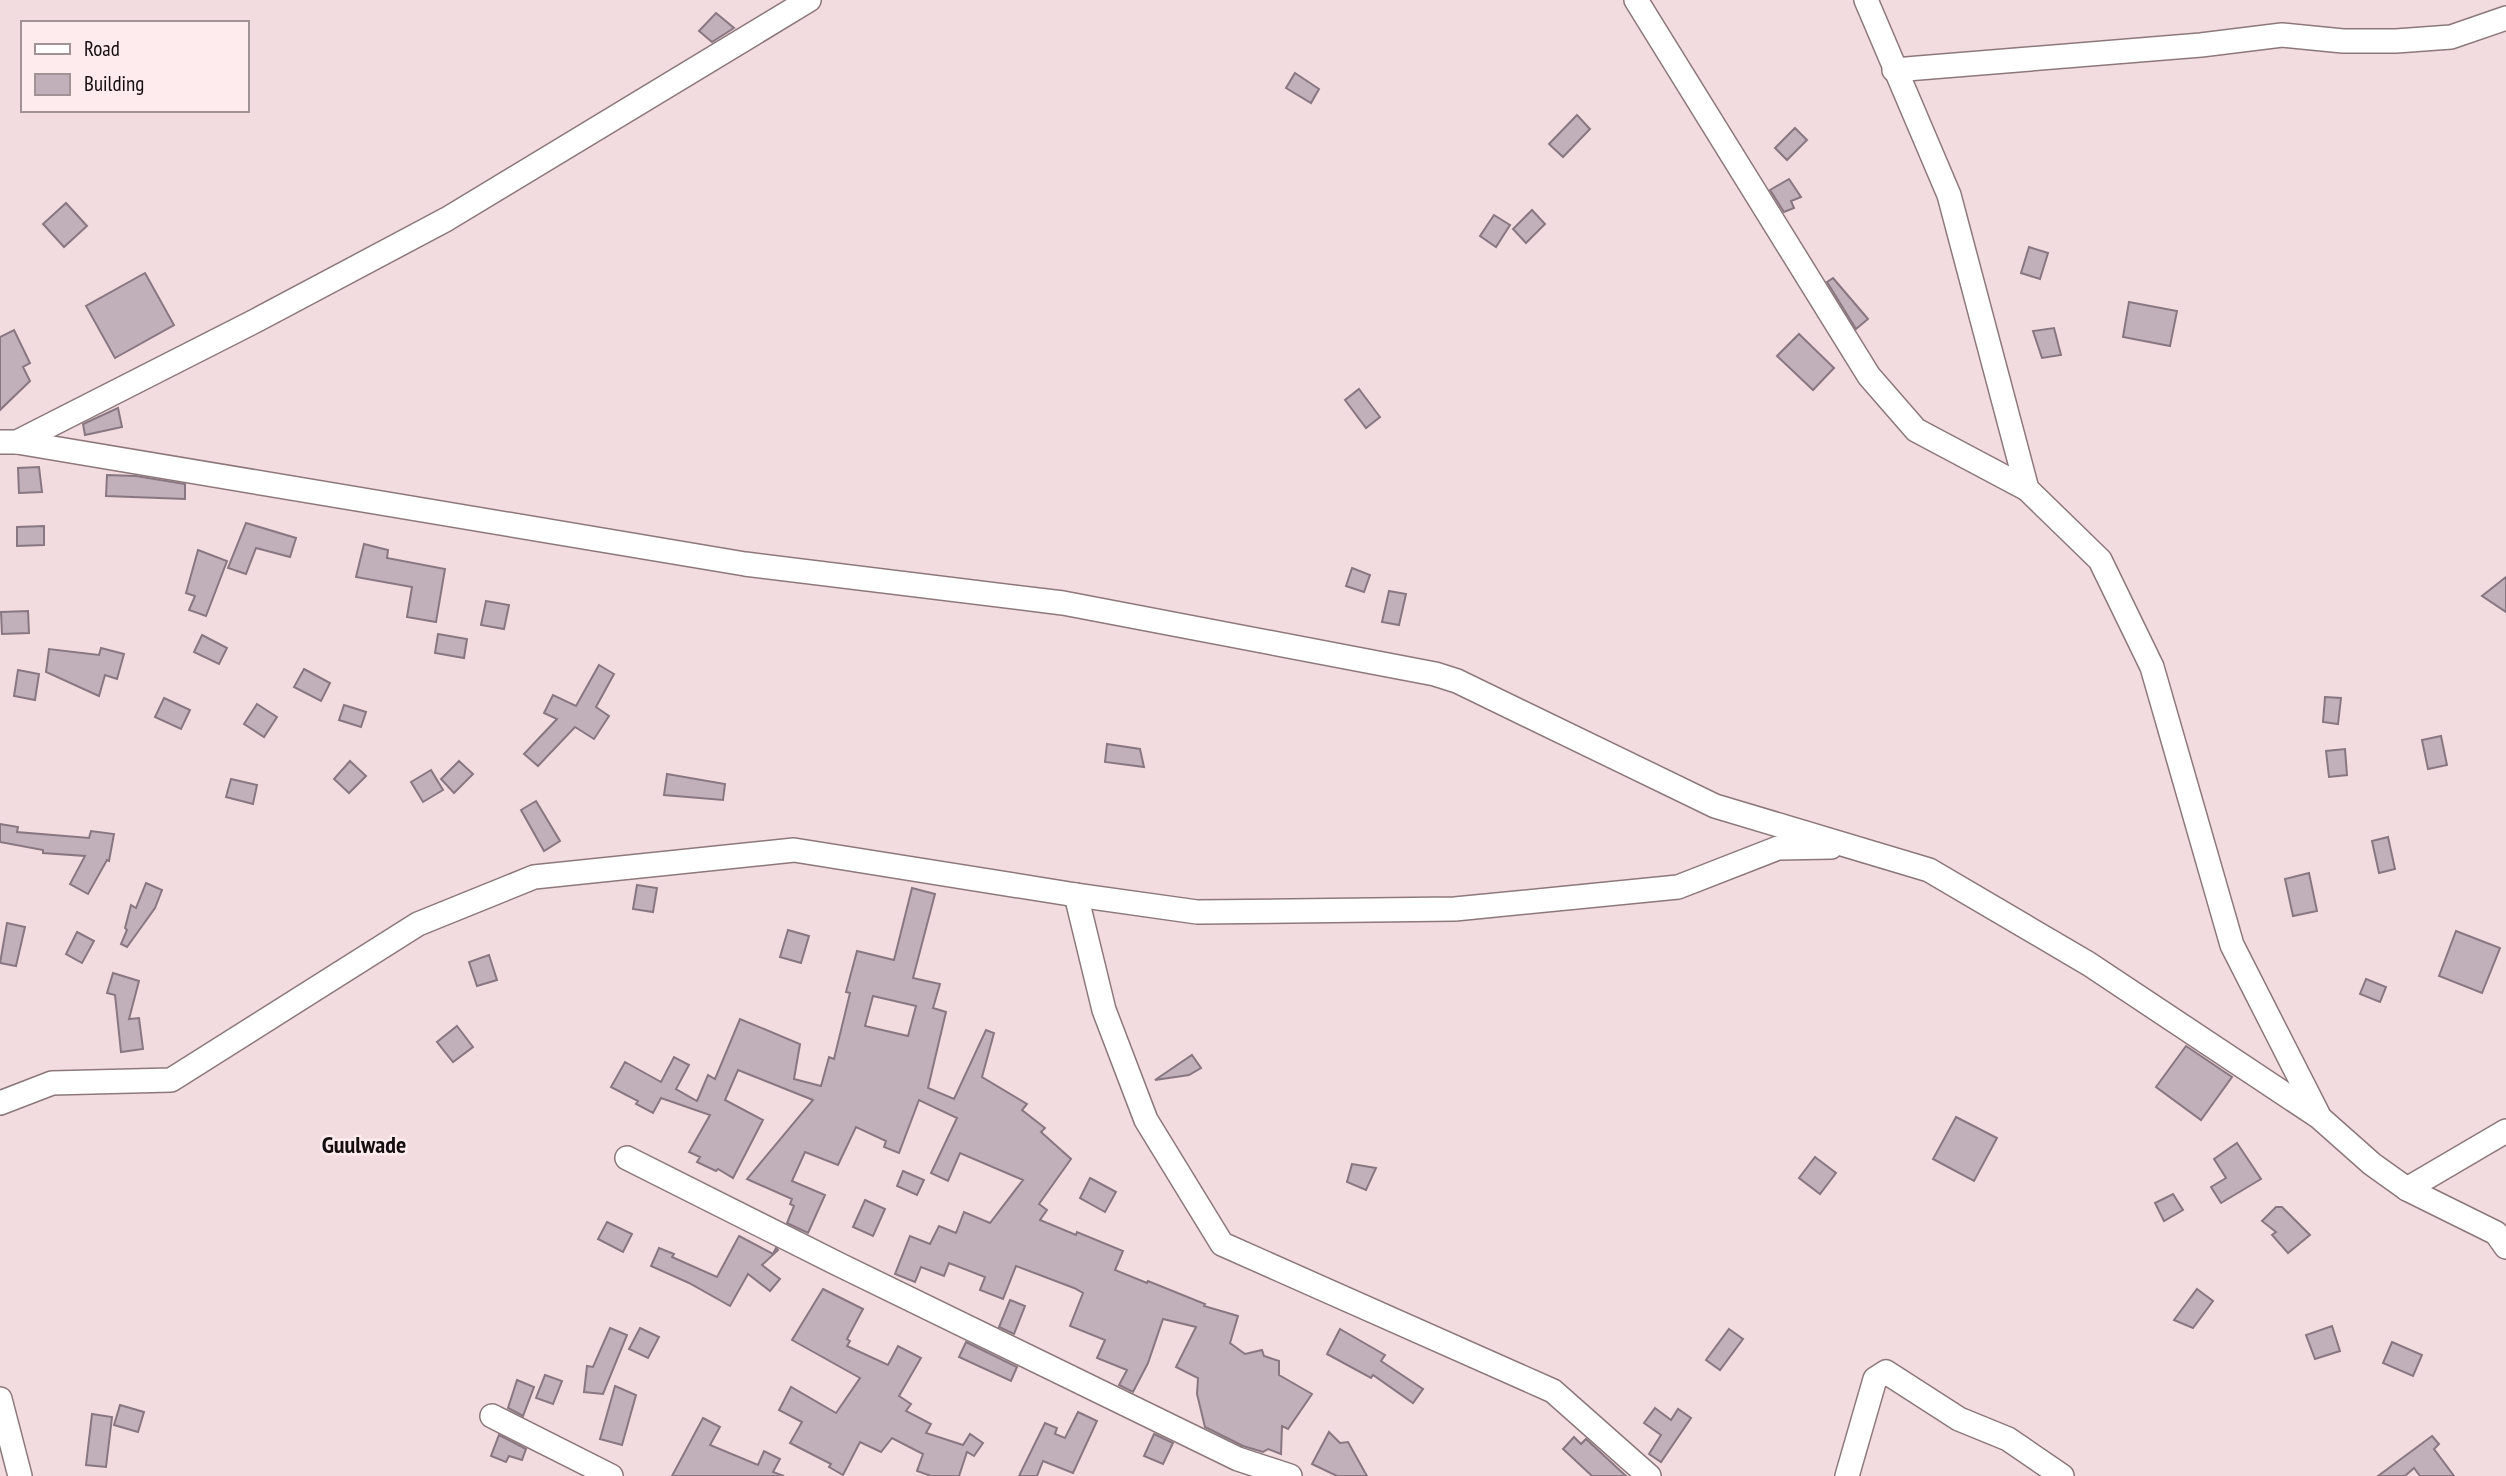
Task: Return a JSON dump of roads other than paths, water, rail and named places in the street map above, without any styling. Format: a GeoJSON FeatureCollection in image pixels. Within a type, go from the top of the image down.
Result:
{"type":"FeatureCollection","features":[{"type":"Feature","properties":{"kind":"street"},"geometry":{"type":"LineString","coordinates":[[8,442],[257,320],[447,219],[809,0]]}},
{"type":"Feature","properties":{"kind":"street"},"geometry":{"type":"LineString","coordinates":[[1636,0],[1869,376],[1916,430],[2027,489],[2100,560],[2152,667],[2232,945],[2319,1117]]}},
{"type":"Feature","properties":{"kind":"street"},"geometry":{"type":"LineString","coordinates":[[1866,0],[1949,195],[2027,489]]}},
{"type":"Feature","properties":{"kind":"street"},"geometry":{"type":"LineString","coordinates":[[1894,70],[2201,45],[2283,34],[2343,40],[2396,41],[2451,37],[2506,18]]}},
{"type":"Feature","properties":{"kind":"street"},"geometry":{"type":"LineString","coordinates":[[8,442],[745,564],[1063,603],[1435,674],[1457,681],[1714,806],[1929,870],[2089,964],[2319,1117],[2372,1164],[2407,1189],[2502,1238]]}},
{"type":"Feature","properties":{"kind":"street"},"geometry":{"type":"LineString","coordinates":[[0,1103],[52,1083],[171,1080],[418,924],[534,877],[794,850],[1197,912],[1455,909],[1678,887],[1779,848],[1852,847]]}},
{"type":"Feature","properties":{"kind":"street"},"geometry":{"type":"LineString","coordinates":[[1076,895],[1104,1010],[1146,1120],[1222,1244],[1553,1391],[1649,1476]]}},
{"type":"Feature","properties":{"kind":"street"},"geometry":{"type":"LineString","coordinates":[[2407,1189],[2506,1131]]}},
{"type":"Feature","properties":{"kind":"street"},"geometry":{"type":"LineString","coordinates":[[627,1158],[1238,1459],[1290,1476]]}},
{"type":"Feature","properties":{"kind":"street"},"geometry":{"type":"LineString","coordinates":[[1847,1476],[1875,1379],[1886,1372],[1959,1419],[2008,1439],[2062,1476]]}},
{"type":"Feature","properties":{"kind":"street"},"geometry":{"type":"LineString","coordinates":[[0,1399],[20,1476]]}},
{"type":"Feature","properties":{"kind":"street"},"geometry":{"type":"LineString","coordinates":[[492,1416],[611,1476]]}},
{"type":"Feature","properties":{"kind":"district","name":"Guulwade"},"geometry":{"type":"Point","coordinates":[364,1145]}}]}
